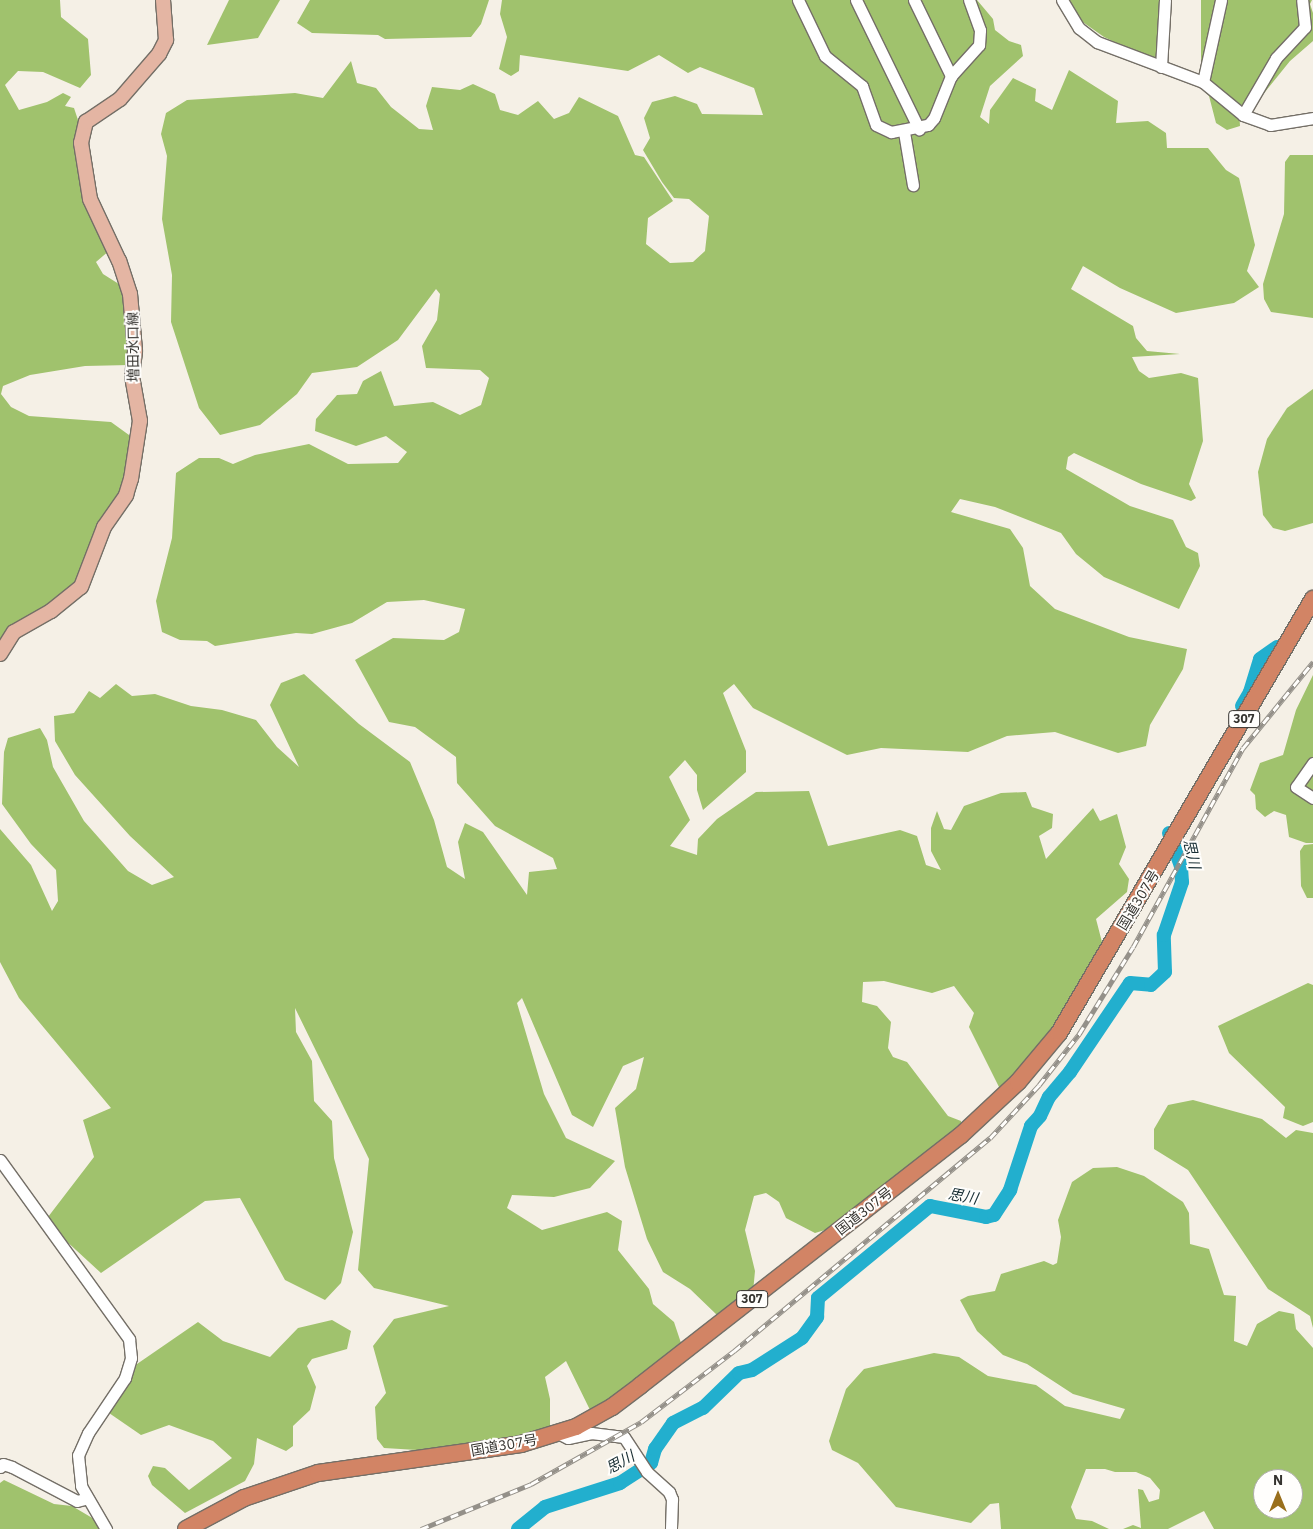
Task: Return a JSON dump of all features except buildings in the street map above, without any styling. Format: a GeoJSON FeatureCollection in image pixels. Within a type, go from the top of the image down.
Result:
{"type":"FeatureCollection","features":[{"type":"Feature","properties":{"kind":"highway","name":"国道307号"},"geometry":{"type":"LineString","coordinates":[[186,1529],[244,1498],[318,1474],[521,1444],[558,1434],[620,1401],[982,1118],[1024,1075],[1059,1032],[1172,843],[1313,599]]}},
{"type":"Feature","properties":{"kind":"main road","name":"増田水口線"},"geometry":{"type":"LineString","coordinates":[[0,654],[14,632],[51,611],[81,587],[104,527],[126,495],[131,480],[140,421],[132,376],[135,342],[130,294],[120,261],[90,199],[81,143],[86,122],[120,99],[159,54],[166,40],[163,0]]}},
{"type":"Feature","properties":{"kind":"street"},"geometry":{"type":"LineString","coordinates":[[798,0],[825,56],[862,86],[876,125],[891,132],[919,129],[934,118],[951,76],[979,45],[980,30],[969,0]]}},
{"type":"Feature","properties":{"kind":"street"},"geometry":{"type":"LineString","coordinates":[[856,0],[919,129]]}},
{"type":"Feature","properties":{"kind":"street"},"geometry":{"type":"LineString","coordinates":[[914,0],[951,76]]}},
{"type":"Feature","properties":{"kind":"street"},"geometry":{"type":"LineString","coordinates":[[1062,0],[1079,28],[1097,42],[1203,82],[1243,115],[1270,125],[1313,118]]}},
{"type":"Feature","properties":{"kind":"street"},"geometry":{"type":"LineString","coordinates":[[1161,67],[1165,0]]}},
{"type":"Feature","properties":{"kind":"street"},"geometry":{"type":"LineString","coordinates":[[1203,82],[1221,0]]}},
{"type":"Feature","properties":{"kind":"street"},"geometry":{"type":"LineString","coordinates":[[1243,115],[1276,58],[1305,27],[1309,9],[1302,0]]}},
{"type":"Feature","properties":{"kind":"street"},"geometry":{"type":"LineString","coordinates":[[904,132],[914,185]]}},
{"type":"Feature","properties":{"kind":"street"},"geometry":{"type":"LineString","coordinates":[[1313,763],[1296,787],[1313,798]]}},
{"type":"Feature","properties":{"kind":"street"},"geometry":{"type":"LineString","coordinates":[[0,1160],[124,1329],[129,1340],[131,1358],[125,1378],[88,1433],[78,1455],[78,1475],[88,1498],[106,1529]]}},
{"type":"Feature","properties":{"kind":"street"},"geometry":{"type":"LineString","coordinates":[[558,1434],[568,1438],[591,1433],[624,1437],[645,1468],[672,1500],[671,1529]]}},
{"type":"Feature","properties":{"kind":"street"},"geometry":{"type":"LineString","coordinates":[[0,1467],[3,1464],[12,1467],[77,1501],[88,1498]]}},
{"type":"Feature","properties":{"kind":"green space"},"geometry":{"type":"Polygon","coordinates":[[[0,0],[60,0],[61,17],[88,39],[91,75],[80,88],[43,72],[18,71],[5,85],[19,110],[47,102],[63,93],[71,97],[65,106],[74,108],[80,126],[79,154],[110,250],[96,262],[103,274],[122,286],[130,311],[129,365],[85,366],[30,375],[3,386],[1,394],[11,407],[29,416],[111,422],[129,435],[135,469],[81,582],[0,643],[0,0]]]}},
{"type":"Feature","properties":{"kind":"green space"},"geometry":{"type":"Polygon","coordinates":[[[229,0],[280,0],[258,38],[207,45],[229,0]]]}},
{"type":"Feature","properties":{"kind":"green space"},"geometry":{"type":"Polygon","coordinates":[[[310,0],[489,0],[481,24],[471,37],[385,39],[378,35],[312,33],[297,23],[310,0]]]}},
{"type":"Feature","properties":{"kind":"green space"},"geometry":{"type":"Polygon","coordinates":[[[502,0],[977,0],[993,19],[995,30],[1009,41],[1021,45],[1023,56],[990,86],[980,117],[989,124],[990,110],[1013,78],[1036,89],[1035,101],[1052,110],[1069,70],[1118,101],[1116,123],[1148,121],[1166,133],[1167,148],[1208,148],[1226,170],[1239,178],[1255,245],[1247,271],[1259,287],[1234,303],[1176,313],[1120,288],[1083,266],[1071,289],[1133,326],[1136,338],[1147,351],[1180,354],[1132,357],[1139,371],[1149,378],[1181,373],[1198,378],[1203,441],[1189,484],[1196,498],[1191,501],[1141,484],[1074,453],[1068,457],[1066,469],[1130,506],[1173,520],[1186,547],[1198,553],[1200,566],[1179,609],[1104,577],[1076,554],[1061,533],[995,507],[960,499],[951,512],[1010,529],[1023,548],[1030,586],[1055,609],[1129,637],[1187,649],[1183,669],[1150,725],[1146,746],[1118,753],[1055,732],[1007,736],[968,752],[881,748],[847,755],[753,708],[734,684],[723,693],[746,751],[746,772],[703,810],[697,790],[697,775],[685,760],[669,777],[690,820],[670,846],[697,855],[698,839],[717,819],[756,792],[809,791],[828,846],[900,830],[917,836],[926,865],[941,870],[931,851],[931,828],[937,811],[944,829],[951,830],[964,806],[1001,793],[1026,792],[1032,807],[1053,814],[1052,828],[1039,836],[1046,859],[1093,808],[1100,821],[1117,814],[1126,847],[1119,864],[1129,879],[1127,892],[1096,919],[1103,946],[1043,1045],[1001,1091],[969,1027],[974,1013],[954,986],[932,993],[884,981],[863,982],[862,1002],[877,1006],[891,1022],[888,1048],[893,1057],[907,1062],[948,1116],[961,1121],[961,1130],[835,1227],[815,1233],[786,1218],[779,1202],[766,1193],[754,1196],[745,1230],[755,1271],[753,1292],[717,1315],[690,1289],[663,1272],[647,1239],[625,1167],[615,1108],[636,1089],[644,1057],[623,1066],[593,1127],[572,1115],[522,998],[517,1003],[544,1094],[566,1138],[615,1161],[590,1188],[554,1197],[512,1195],[507,1208],[542,1230],[607,1212],[622,1221],[618,1250],[649,1289],[653,1304],[674,1322],[682,1346],[627,1391],[591,1412],[566,1361],[545,1377],[550,1399],[550,1429],[514,1438],[417,1450],[384,1448],[377,1439],[375,1407],[386,1393],[373,1346],[394,1319],[449,1306],[374,1288],[358,1270],[369,1159],[295,1008],[296,1032],[312,1061],[314,1101],[332,1121],[334,1158],[353,1232],[341,1283],[325,1300],[285,1280],[240,1198],[205,1201],[101,1273],[64,1239],[48,1217],[94,1157],[83,1120],[111,1108],[19,998],[0,962],[0,829],[31,865],[52,911],[58,901],[56,870],[31,844],[2,804],[4,752],[8,738],[40,728],[47,740],[53,767],[84,821],[128,871],[152,885],[174,877],[130,836],[75,775],[55,741],[54,716],[74,713],[89,691],[100,698],[116,684],[132,696],[155,694],[191,706],[222,710],[256,720],[277,747],[299,767],[270,705],[281,683],[304,674],[359,724],[410,762],[434,820],[447,867],[465,879],[458,842],[465,823],[483,832],[527,895],[529,872],[557,869],[553,858],[495,826],[457,783],[456,757],[415,727],[389,722],[355,660],[393,638],[444,640],[459,632],[465,609],[424,600],[387,602],[352,623],[312,634],[296,633],[215,646],[207,641],[180,640],[162,632],[156,601],[172,538],[176,473],[199,458],[219,458],[233,464],[255,455],[309,444],[348,464],[398,463],[407,452],[386,436],[356,446],[315,431],[316,419],[337,395],[357,394],[363,381],[381,371],[394,406],[433,402],[460,415],[481,405],[489,378],[480,370],[426,368],[422,346],[437,320],[440,294],[436,289],[398,340],[357,367],[312,373],[297,394],[260,425],[220,435],[199,408],[171,322],[172,275],[162,219],[167,156],[161,134],[166,113],[187,100],[295,93],[323,98],[351,61],[357,83],[376,88],[391,107],[419,129],[433,130],[426,106],[432,87],[460,90],[473,84],[495,94],[500,110],[518,115],[538,101],[554,119],[569,113],[579,97],[618,116],[635,155],[644,157],[673,201],[648,218],[646,244],[670,263],[693,262],[705,251],[709,216],[689,199],[674,198],[662,182],[643,150],[650,138],[644,118],[652,102],[675,96],[697,104],[702,114],[763,115],[754,88],[700,67],[688,73],[659,55],[628,71],[520,55],[519,71],[511,76],[499,69],[507,37],[500,14],[502,0]]]}},
{"type":"Feature","properties":{"kind":"green space"},"geometry":{"type":"Polygon","coordinates":[[[1066,0],[1166,0],[1163,62],[1150,59],[1104,37],[1077,18],[1066,0]]]}},
{"type":"Feature","properties":{"kind":"green space"},"geometry":{"type":"Polygon","coordinates":[[[1201,0],[1312,0],[1310,4],[1313,13],[1313,41],[1290,61],[1261,97],[1239,110],[1240,126],[1227,130],[1216,123],[1209,96],[1201,88],[1201,0]]]}},
{"type":"Feature","properties":{"kind":"green space"},"geometry":{"type":"Polygon","coordinates":[[[1290,155],[1313,155],[1313,318],[1271,312],[1264,299],[1263,284],[1284,214],[1285,162],[1290,155]]]}},
{"type":"Feature","properties":{"kind":"green space"},"geometry":{"type":"Polygon","coordinates":[[[1313,389],[1313,523],[1285,531],[1273,528],[1263,515],[1258,472],[1267,439],[1287,408],[1313,389]]]}},
{"type":"Feature","properties":{"kind":"green space"},"geometry":{"type":"Polygon","coordinates":[[[1313,675],[1313,843],[1306,843],[1289,837],[1286,815],[1274,811],[1265,817],[1256,809],[1255,795],[1250,790],[1260,763],[1283,755],[1296,710],[1313,675]]]}},
{"type":"Feature","properties":{"kind":"green space"},"geometry":{"type":"Polygon","coordinates":[[[1313,844],[1313,898],[1307,898],[1301,886],[1300,851],[1304,845],[1313,844]]]}},
{"type":"Feature","properties":{"kind":"green space"},"geometry":{"type":"Polygon","coordinates":[[[1308,983],[1313,985],[1313,1122],[1303,1126],[1283,1118],[1285,1107],[1229,1053],[1218,1026],[1308,983]]]}},
{"type":"Feature","properties":{"kind":"green space"},"geometry":{"type":"Polygon","coordinates":[[[1193,1100],[1262,1119],[1286,1138],[1296,1130],[1313,1133],[1313,1328],[1310,1316],[1268,1289],[1188,1170],[1154,1149],[1154,1129],[1168,1105],[1193,1100]]]}},
{"type":"Feature","properties":{"kind":"green space"},"geometry":{"type":"Polygon","coordinates":[[[1117,1167],[1144,1176],[1183,1202],[1189,1213],[1190,1244],[1209,1249],[1224,1295],[1236,1296],[1234,1341],[1247,1346],[1257,1324],[1279,1311],[1294,1314],[1296,1329],[1313,1348],[1313,1529],[1214,1529],[1204,1511],[1168,1529],[1123,1529],[1133,1525],[1141,1528],[1138,1489],[1143,1490],[1149,1502],[1159,1499],[1160,1490],[1150,1478],[1136,1472],[1086,1469],[1071,1507],[1076,1519],[1092,1521],[1109,1529],[1001,1529],[999,1503],[990,1504],[971,1523],[896,1507],[858,1463],[832,1450],[829,1441],[846,1389],[864,1369],[934,1353],[959,1357],[988,1376],[1036,1385],[1065,1406],[1120,1419],[1125,1409],[1073,1394],[1027,1364],[1003,1355],[977,1331],[960,1300],[968,1296],[995,1291],[1001,1274],[1044,1261],[1053,1265],[1057,1263],[1061,1237],[1058,1220],[1072,1182],[1093,1168],[1117,1167]]]}},
{"type":"Feature","properties":{"kind":"green space"},"geometry":{"type":"Polygon","coordinates":[[[332,1320],[351,1331],[347,1349],[312,1359],[307,1366],[316,1387],[310,1410],[293,1426],[293,1446],[286,1451],[257,1438],[254,1464],[245,1481],[185,1513],[152,1485],[148,1476],[153,1466],[165,1468],[189,1490],[232,1458],[213,1441],[169,1425],[141,1435],[109,1413],[137,1364],[198,1322],[223,1341],[270,1357],[298,1328],[332,1320]]]}},
{"type":"Feature","properties":{"kind":"green space"},"geometry":{"type":"Polygon","coordinates":[[[4,1480],[54,1504],[72,1506],[94,1519],[99,1529],[0,1529],[0,1483],[4,1480]]]}},
{"type":"Feature","properties":{"kind":"waterway","name":"思川"},"geometry":{"type":"LineString","coordinates":[[1242,706],[1250,692],[1260,659],[1277,647]]}},
{"type":"Feature","properties":{"kind":"waterway","name":"思川"},"geometry":{"type":"LineString","coordinates":[[518,1529],[545,1507],[620,1483],[651,1463],[655,1449],[673,1423],[703,1408],[739,1373],[752,1370],[802,1338],[817,1317],[818,1298],[930,1206],[986,1217],[994,1215],[1010,1190],[1031,1126],[1040,1116],[1049,1097],[1070,1072],[1130,983],[1151,985],[1165,972],[1164,935],[1182,882],[1181,866],[1169,833]]}},
{"type":"Feature","properties":{"kind":"railway"},"geometry":{"type":"LineString","coordinates":[[421,1529],[531,1484],[641,1422],[734,1351],[990,1138],[1039,1085],[1079,1034],[1133,947],[1243,748],[1313,662]]}}]}
